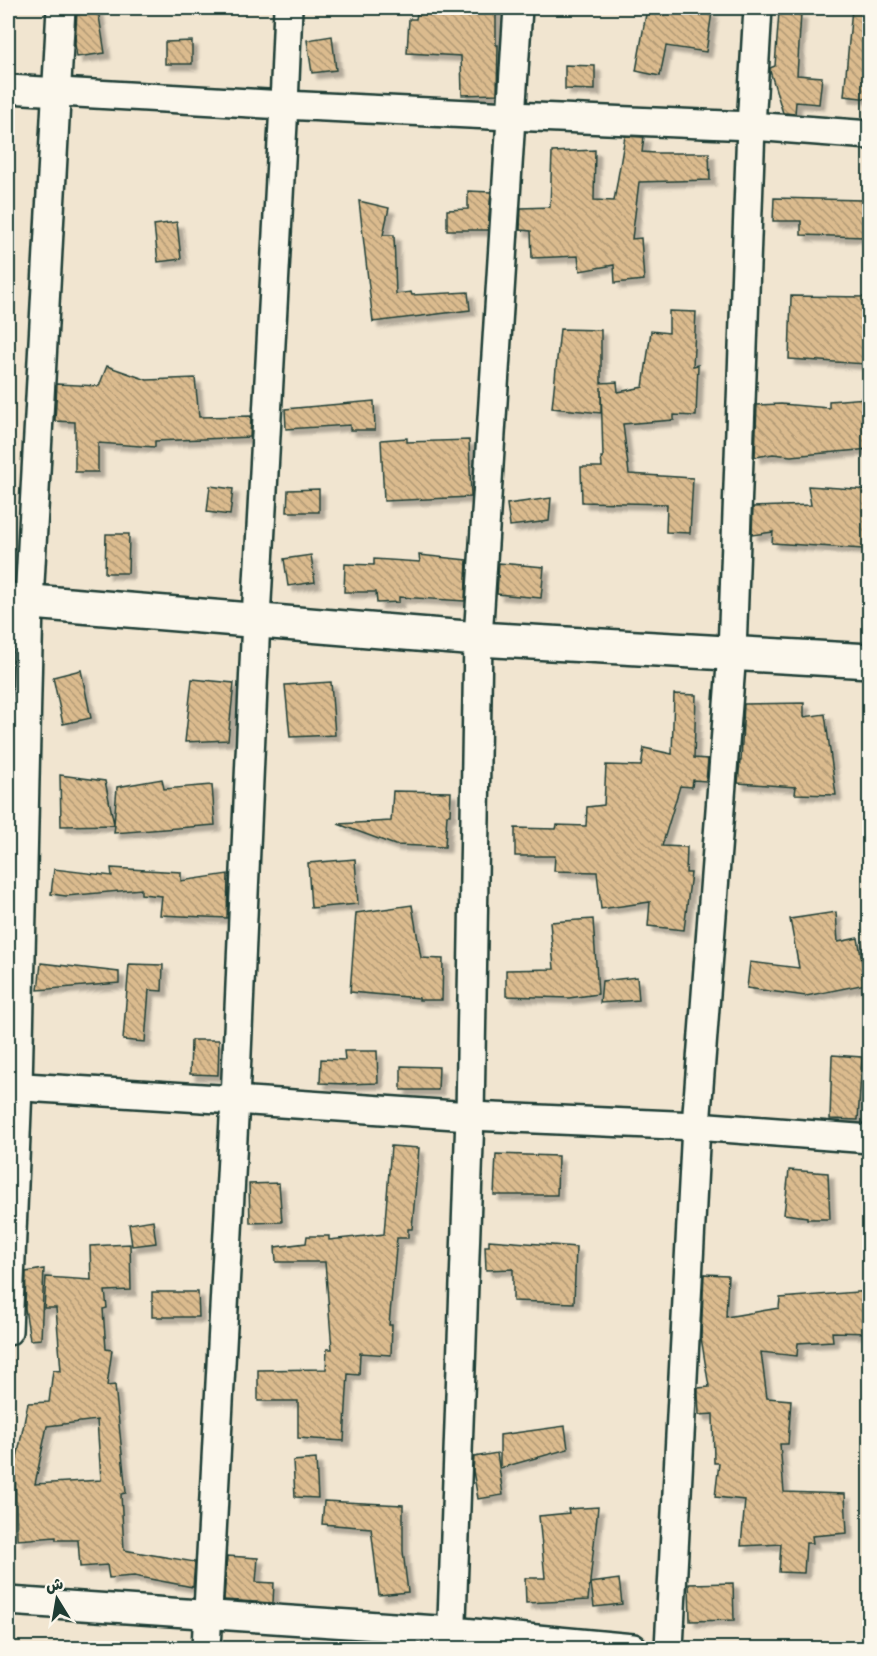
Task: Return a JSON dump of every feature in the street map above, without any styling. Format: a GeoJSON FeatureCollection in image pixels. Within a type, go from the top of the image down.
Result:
{"type":"FeatureCollection","features":[{"type":"Feature","properties":{"kind":"street"},"geometry":{"type":"LineString","coordinates":[[8,1331],[19,601],[61,8]]}},
{"type":"Feature","properties":{"kind":"street"},"geometry":{"type":"LineString","coordinates":[[206,1648],[288,8]]}},
{"type":"Feature","properties":{"kind":"street"},"geometry":{"type":"LineString","coordinates":[[451,1640],[470,1116],[478,639],[518,8]]}},
{"type":"Feature","properties":{"kind":"street"},"geometry":{"type":"LineString","coordinates":[[669,1648],[696,1126],[732,652],[751,126],[758,8]]}},
{"type":"Feature","properties":{"kind":"street"},"geometry":{"type":"LineString","coordinates":[[8,89],[284,105],[751,126],[870,135]]}},
{"type":"Feature","properties":{"kind":"street"},"geometry":{"type":"LineString","coordinates":[[19,601],[478,639],[870,661]]}},
{"type":"Feature","properties":{"kind":"street"},"geometry":{"type":"LineString","coordinates":[[13,1086],[470,1116],[696,1126],[870,1139]]}},
{"type":"Feature","properties":{"kind":"street"},"geometry":{"type":"LineString","coordinates":[[8,1601],[207,1614],[451,1640],[633,1648]]}},
{"type":"Feature","properties":{"kind":"building"},"geometry":{"type":"Polygon","coordinates":[[[418,8],[496,8],[497,94],[462,95],[461,56],[407,53],[409,19],[416,19],[418,8]]]}},
{"type":"Feature","properties":{"kind":"building"},"geometry":{"type":"Polygon","coordinates":[[[647,8],[687,8],[712,12],[706,52],[666,46],[660,76],[636,71],[647,8]]]}},
{"type":"Feature","properties":{"kind":"building"},"geometry":{"type":"Polygon","coordinates":[[[852,8],[870,8],[870,99],[844,96],[852,8]]]}},
{"type":"Feature","properties":{"kind":"building"},"geometry":{"type":"Polygon","coordinates":[[[98,10],[105,53],[77,57],[75,44],[77,12],[98,10]]]}},
{"type":"Feature","properties":{"kind":"building"},"geometry":{"type":"Polygon","coordinates":[[[779,12],[801,14],[797,75],[822,77],[819,104],[796,102],[795,114],[783,113],[770,71],[770,68],[775,66],[779,12]]]}},
{"type":"Feature","properties":{"kind":"building"},"geometry":{"type":"Polygon","coordinates":[[[332,36],[336,70],[312,73],[307,40],[332,36]]]}},
{"type":"Feature","properties":{"kind":"building"},"geometry":{"type":"Polygon","coordinates":[[[192,41],[192,64],[165,64],[165,42],[192,41]]]}},
{"type":"Feature","properties":{"kind":"building"},"geometry":{"type":"Polygon","coordinates":[[[565,65],[595,66],[595,90],[565,89],[565,65]]]}},
{"type":"Feature","properties":{"kind":"building"},"geometry":{"type":"Polygon","coordinates":[[[625,136],[644,137],[642,152],[709,153],[710,180],[639,182],[632,239],[641,238],[644,280],[615,283],[614,265],[580,271],[578,256],[532,258],[531,231],[520,230],[521,208],[550,207],[552,152],[595,150],[594,200],[614,201],[625,136]]]}},
{"type":"Feature","properties":{"kind":"building"},"geometry":{"type":"Polygon","coordinates":[[[468,191],[491,192],[488,230],[447,230],[447,210],[468,209],[468,191]]]}},
{"type":"Feature","properties":{"kind":"building"},"geometry":{"type":"Polygon","coordinates":[[[774,198],[863,200],[863,205],[866,206],[865,237],[801,235],[801,221],[773,221],[774,198]]]}},
{"type":"Feature","properties":{"kind":"building"},"geometry":{"type":"Polygon","coordinates":[[[359,201],[389,208],[383,235],[394,235],[396,294],[468,292],[470,310],[373,322],[359,201]]]}},
{"type":"Feature","properties":{"kind":"building"},"geometry":{"type":"Polygon","coordinates":[[[177,222],[181,259],[158,262],[154,225],[177,222]]]}},
{"type":"Feature","properties":{"kind":"building"},"geometry":{"type":"Polygon","coordinates":[[[791,296],[867,297],[866,364],[789,359],[791,296]]]}},
{"type":"Feature","properties":{"kind":"building"},"geometry":{"type":"Polygon","coordinates":[[[669,311],[696,312],[693,366],[698,365],[696,416],[674,415],[674,420],[623,424],[629,474],[693,478],[690,533],[666,532],[667,504],[582,502],[581,467],[602,467],[601,387],[601,413],[552,408],[560,329],[601,330],[601,383],[617,382],[618,392],[643,387],[651,331],[669,333],[669,311]]]}},
{"type":"Feature","properties":{"kind":"building"},"geometry":{"type":"Polygon","coordinates":[[[107,366],[147,380],[195,378],[199,417],[251,416],[250,437],[155,441],[155,447],[98,443],[98,472],[75,472],[75,422],[55,421],[57,384],[99,386],[107,366]]]}},
{"type":"Feature","properties":{"kind":"building"},"geometry":{"type":"Polygon","coordinates":[[[867,398],[870,449],[755,457],[757,405],[781,404],[829,408],[829,401],[867,398]]]}},
{"type":"Feature","properties":{"kind":"building"},"geometry":{"type":"Polygon","coordinates":[[[374,401],[375,430],[350,430],[350,425],[286,429],[285,409],[374,401]]]}},
{"type":"Feature","properties":{"kind":"building"},"geometry":{"type":"Polygon","coordinates":[[[407,438],[407,442],[469,440],[471,497],[384,501],[381,440],[407,438]]]}},
{"type":"Feature","properties":{"kind":"building"},"geometry":{"type":"Polygon","coordinates":[[[210,486],[233,489],[230,515],[207,512],[210,486]]]}},
{"type":"Feature","properties":{"kind":"building"},"geometry":{"type":"Polygon","coordinates":[[[808,486],[870,490],[870,534],[863,549],[772,543],[773,532],[752,535],[753,507],[811,505],[808,486]]]}},
{"type":"Feature","properties":{"kind":"building"},"geometry":{"type":"Polygon","coordinates":[[[319,489],[319,512],[287,512],[288,490],[319,489]]]}},
{"type":"Feature","properties":{"kind":"building"},"geometry":{"type":"Polygon","coordinates":[[[551,498],[549,521],[510,526],[507,504],[551,498]]]}},
{"type":"Feature","properties":{"kind":"building"},"geometry":{"type":"Polygon","coordinates":[[[106,534],[129,534],[128,573],[105,573],[106,534]]]}},
{"type":"Feature","properties":{"kind":"building"},"geometry":{"type":"Polygon","coordinates":[[[311,555],[315,582],[288,586],[284,559],[311,555]]]}},
{"type":"Feature","properties":{"kind":"building"},"geometry":{"type":"Polygon","coordinates":[[[419,555],[467,560],[465,601],[399,597],[399,602],[377,603],[376,592],[344,592],[345,564],[374,565],[374,559],[420,562],[419,555]]]}},
{"type":"Feature","properties":{"kind":"building"},"geometry":{"type":"Polygon","coordinates":[[[499,563],[544,567],[541,598],[497,594],[499,563]]]}},
{"type":"Feature","properties":{"kind":"building"},"geometry":{"type":"Polygon","coordinates":[[[81,670],[91,718],[63,724],[53,677],[81,670]]]}},
{"type":"Feature","properties":{"kind":"building"},"geometry":{"type":"Polygon","coordinates":[[[192,679],[234,683],[228,740],[185,742],[192,679]]]}},
{"type":"Feature","properties":{"kind":"building"},"geometry":{"type":"Polygon","coordinates":[[[331,682],[335,735],[290,737],[285,685],[331,682]]]}},
{"type":"Feature","properties":{"kind":"building"},"geometry":{"type":"Polygon","coordinates":[[[674,694],[696,695],[694,758],[708,759],[706,781],[693,780],[692,787],[680,786],[662,846],[687,847],[686,873],[691,873],[684,930],[648,926],[650,902],[601,909],[597,872],[554,871],[555,856],[515,856],[515,828],[556,829],[557,825],[586,826],[587,807],[604,805],[606,765],[641,766],[644,748],[672,754],[674,694]]]}},
{"type":"Feature","properties":{"kind":"building"},"geometry":{"type":"Polygon","coordinates":[[[804,703],[804,717],[825,714],[836,795],[795,794],[796,787],[738,783],[744,704],[804,703]]]}},
{"type":"Feature","properties":{"kind":"building"},"geometry":{"type":"Polygon","coordinates":[[[60,775],[105,781],[114,824],[117,787],[162,779],[164,789],[212,785],[215,825],[114,833],[115,825],[61,826],[60,775]]]}},
{"type":"Feature","properties":{"kind":"building"},"geometry":{"type":"Polygon","coordinates":[[[393,791],[451,792],[445,847],[395,845],[338,824],[391,821],[393,791]]]}},
{"type":"Feature","properties":{"kind":"building"},"geometry":{"type":"Polygon","coordinates":[[[355,859],[358,904],[311,908],[308,863],[355,859]]]}},
{"type":"Feature","properties":{"kind":"building"},"geometry":{"type":"Polygon","coordinates":[[[111,868],[181,872],[181,881],[228,874],[227,918],[160,915],[162,896],[141,894],[141,889],[66,896],[51,894],[54,869],[112,876],[111,868]]]}},
{"type":"Feature","properties":{"kind":"building"},"geometry":{"type":"Polygon","coordinates":[[[412,905],[421,958],[443,959],[442,1000],[419,1000],[419,998],[350,992],[356,913],[412,905]]]}},
{"type":"Feature","properties":{"kind":"building"},"geometry":{"type":"Polygon","coordinates":[[[836,912],[838,942],[858,938],[866,984],[806,996],[747,988],[750,962],[799,968],[790,919],[836,912]]]}},
{"type":"Feature","properties":{"kind":"building"},"geometry":{"type":"Polygon","coordinates":[[[593,919],[598,994],[569,998],[506,996],[506,970],[554,969],[550,922],[593,919]]]}},
{"type":"Feature","properties":{"kind":"building"},"geometry":{"type":"Polygon","coordinates":[[[41,963],[119,972],[119,983],[38,990],[41,963]]]}},
{"type":"Feature","properties":{"kind":"building"},"geometry":{"type":"Polygon","coordinates":[[[129,964],[163,965],[162,991],[149,990],[145,1042],[123,1040],[129,964]]]}},
{"type":"Feature","properties":{"kind":"building"},"geometry":{"type":"Polygon","coordinates":[[[637,977],[639,1000],[600,1003],[602,981],[637,977]]]}},
{"type":"Feature","properties":{"kind":"building"},"geometry":{"type":"Polygon","coordinates":[[[191,1040],[219,1040],[218,1075],[190,1074],[191,1040]]]}},
{"type":"Feature","properties":{"kind":"building"},"geometry":{"type":"Polygon","coordinates":[[[344,1051],[377,1051],[378,1083],[320,1083],[321,1059],[345,1060],[344,1051]]]}},
{"type":"Feature","properties":{"kind":"building"},"geometry":{"type":"Polygon","coordinates":[[[832,1055],[862,1057],[858,1120],[830,1119],[832,1055]]]}},
{"type":"Feature","properties":{"kind":"building"},"geometry":{"type":"Polygon","coordinates":[[[401,1066],[439,1067],[438,1090],[401,1090],[401,1066]]]}},
{"type":"Feature","properties":{"kind":"building"},"geometry":{"type":"Polygon","coordinates":[[[391,1146],[419,1148],[412,1229],[408,1229],[408,1238],[397,1238],[389,1325],[392,1325],[391,1355],[360,1353],[359,1375],[348,1374],[344,1441],[298,1438],[298,1401],[258,1401],[258,1370],[326,1369],[327,1349],[332,1349],[325,1262],[276,1262],[275,1247],[306,1243],[307,1236],[329,1236],[329,1240],[384,1234],[391,1146]]]}},
{"type":"Feature","properties":{"kind":"building"},"geometry":{"type":"Polygon","coordinates":[[[496,1154],[558,1156],[557,1195],[494,1195],[496,1154]]]}},
{"type":"Feature","properties":{"kind":"building"},"geometry":{"type":"Polygon","coordinates":[[[789,1170],[828,1173],[830,1219],[807,1219],[807,1217],[784,1214],[789,1170]]]}},
{"type":"Feature","properties":{"kind":"building"},"geometry":{"type":"Polygon","coordinates":[[[279,1183],[282,1222],[250,1223],[249,1184],[279,1183]]]}},
{"type":"Feature","properties":{"kind":"building"},"geometry":{"type":"Polygon","coordinates":[[[153,1220],[156,1243],[132,1246],[129,1224],[153,1220]]]}},
{"type":"Feature","properties":{"kind":"building"},"geometry":{"type":"Polygon","coordinates":[[[489,1240],[576,1247],[574,1303],[513,1301],[513,1269],[486,1270],[485,1246],[489,1246],[489,1240]]]}},
{"type":"Feature","properties":{"kind":"building"},"geometry":{"type":"Polygon","coordinates":[[[130,1244],[131,1290],[105,1291],[107,1308],[103,1309],[106,1349],[112,1350],[107,1386],[115,1385],[126,1493],[121,1494],[124,1550],[195,1562],[193,1587],[134,1576],[109,1578],[107,1565],[80,1567],[78,1540],[56,1540],[56,1537],[17,1540],[15,1468],[28,1403],[49,1402],[53,1370],[61,1371],[56,1308],[44,1308],[46,1277],[91,1280],[90,1246],[130,1244]],[[97,1420],[47,1426],[35,1484],[101,1480],[97,1420]]]}},
{"type":"Feature","properties":{"kind":"building"},"geometry":{"type":"Polygon","coordinates":[[[44,1269],[41,1339],[30,1340],[25,1308],[26,1272],[44,1269]]]}},
{"type":"Feature","properties":{"kind":"building"},"geometry":{"type":"Polygon","coordinates":[[[704,1274],[728,1275],[726,1317],[779,1308],[780,1298],[870,1291],[870,1333],[832,1332],[833,1341],[798,1343],[797,1356],[761,1352],[767,1398],[791,1400],[788,1444],[780,1444],[784,1492],[845,1494],[847,1533],[812,1536],[813,1543],[806,1543],[804,1573],[779,1572],[781,1544],[741,1546],[745,1500],[715,1497],[719,1463],[714,1463],[713,1414],[699,1415],[698,1388],[709,1387],[701,1337],[704,1274]]]}},
{"type":"Feature","properties":{"kind":"building"},"geometry":{"type":"Polygon","coordinates":[[[152,1292],[198,1292],[199,1317],[152,1317],[152,1292]]]}},
{"type":"Feature","properties":{"kind":"building"},"geometry":{"type":"Polygon","coordinates":[[[565,1426],[568,1449],[500,1468],[500,1435],[565,1426]]]}},
{"type":"Feature","properties":{"kind":"building"},"geometry":{"type":"Polygon","coordinates":[[[497,1453],[503,1495],[478,1499],[473,1471],[474,1457],[497,1453]]]}},
{"type":"Feature","properties":{"kind":"building"},"geometry":{"type":"Polygon","coordinates":[[[316,1459],[318,1498],[295,1497],[293,1461],[316,1459]]]}},
{"type":"Feature","properties":{"kind":"building"},"geometry":{"type":"Polygon","coordinates":[[[324,1501],[403,1505],[403,1551],[408,1592],[379,1595],[371,1528],[322,1524],[324,1501]]]}},
{"type":"Feature","properties":{"kind":"building"},"geometry":{"type":"Polygon","coordinates":[[[598,1507],[588,1600],[526,1603],[525,1578],[545,1578],[539,1516],[569,1513],[568,1509],[598,1507]]]}},
{"type":"Feature","properties":{"kind":"building"},"geometry":{"type":"Polygon","coordinates":[[[227,1556],[258,1558],[256,1582],[274,1583],[273,1603],[224,1600],[227,1556]]]}},
{"type":"Feature","properties":{"kind":"building"},"geometry":{"type":"Polygon","coordinates":[[[619,1579],[622,1604],[594,1607],[591,1583],[619,1579]]]}},
{"type":"Feature","properties":{"kind":"building"},"geometry":{"type":"Polygon","coordinates":[[[733,1583],[734,1620],[690,1621],[689,1584],[733,1583]]]}}]}
